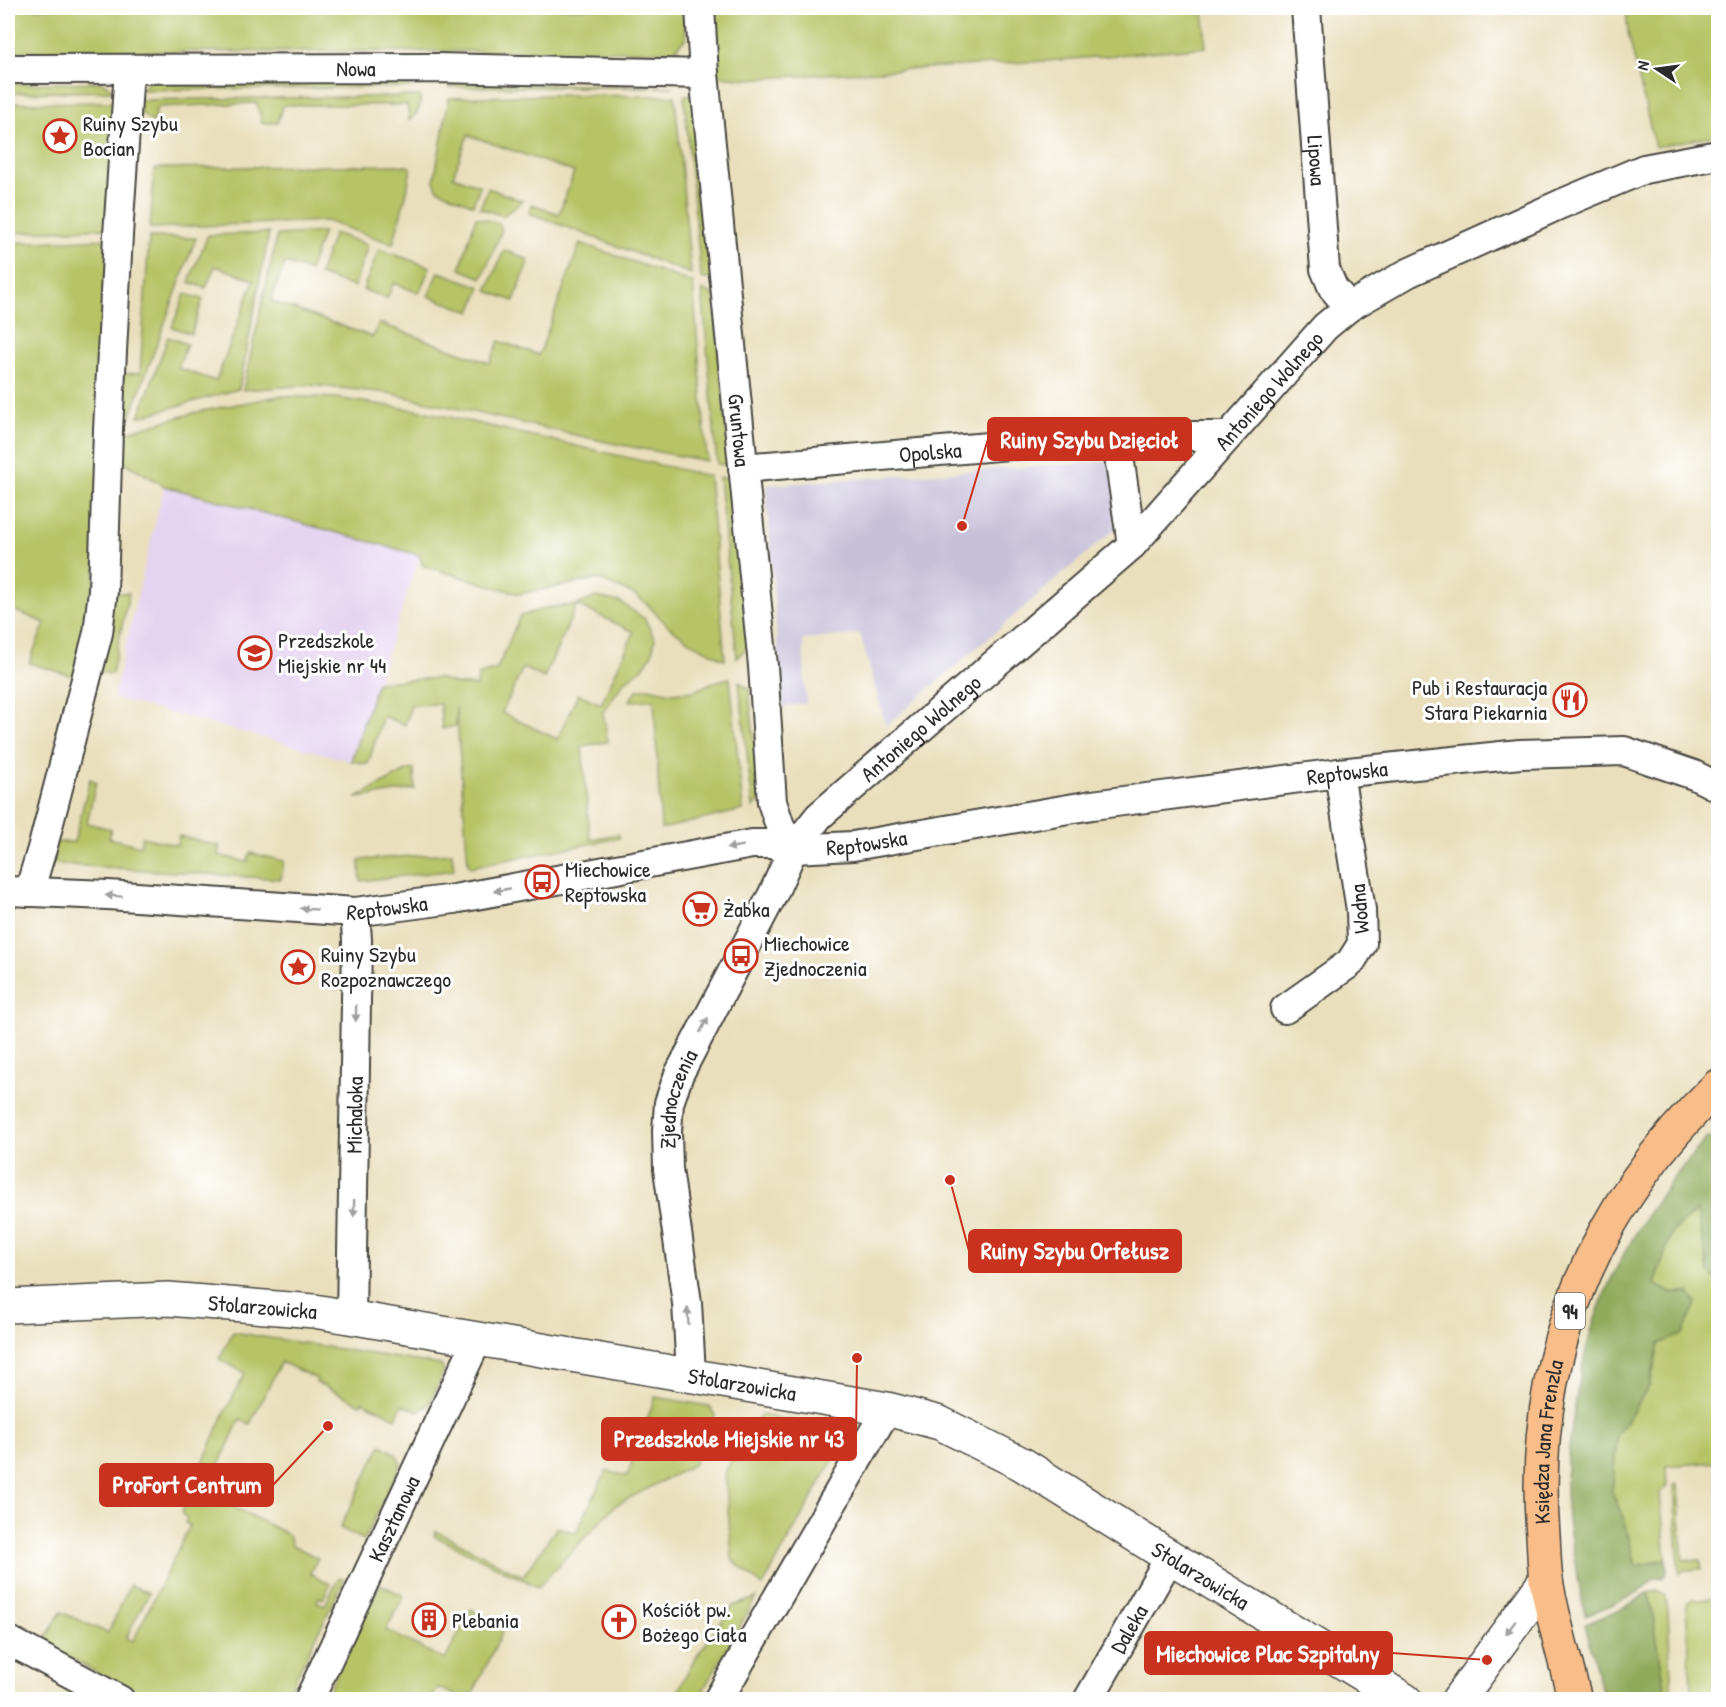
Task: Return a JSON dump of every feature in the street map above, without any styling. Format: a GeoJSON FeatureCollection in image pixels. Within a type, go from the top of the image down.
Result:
{"type":"FeatureCollection","features":[{"type":"Feature","properties":{"kind":"main road","name":"Księdza Jana Frenzla"},"geometry":{"type":"LineString","coordinates":[[1575,1700],[1546,1580],[1540,1505],[1541,1452],[1548,1395],[1557,1349],[1570,1308],[1606,1229],[1662,1145],[1719,1086]]}},
{"type":"Feature","properties":{"kind":"street","name":"Gruntowa"},"geometry":{"type":"LineString","coordinates":[[700,8],[704,74],[763,666],[772,802],[780,826],[793,849]]}},
{"type":"Feature","properties":{"kind":"street","name":"Lipowa"},"geometry":{"type":"LineString","coordinates":[[1306,8],[1325,269],[1333,288],[1349,307]]}},
{"type":"Feature","properties":{"kind":"street","name":"Nowa"},"geometry":{"type":"LineString","coordinates":[[8,69],[435,68],[704,74]]}},
{"type":"Feature","properties":{"kind":"street"},"geometry":{"type":"LineString","coordinates":[[18,892],[44,842],[98,633],[104,579],[108,430],[129,70]]}},
{"type":"Feature","properties":{"kind":"street","name":"Antoniego Wolnego"},"geometry":{"type":"LineString","coordinates":[[793,849],[819,816],[1132,545],[1325,327],[1349,307],[1408,273],[1644,169],[1719,155]]}},
{"type":"Feature","properties":{"kind":"street"},"geometry":{"type":"LineString","coordinates":[[1116,436],[1132,545]]}},
{"type":"Feature","properties":{"kind":"street","name":"Opolska"},"geometry":{"type":"LineString","coordinates":[[743,468],[1116,436],[1228,436]]}},
{"type":"Feature","properties":{"kind":"street","name":"Reptowska"},"geometry":{"type":"LineString","coordinates":[[18,892],[108,895],[355,912],[454,899],[753,844],[771,844],[793,849],[853,846],[1092,805],[1339,773],[1520,754],[1624,751],[1719,787]]}},
{"type":"Feature","properties":{"kind":"street","name":"Wodna"},"geometry":{"type":"LineString","coordinates":[[1285,1009],[1350,963],[1362,944],[1361,910],[1339,773]]}},
{"type":"Feature","properties":{"kind":"street","name":"Zjednoczenia"},"geometry":{"type":"LineString","coordinates":[[691,1374],[687,1303],[668,1169],[669,1103],[679,1074],[773,894],[793,849]]}},
{"type":"Feature","properties":{"kind":"street","name":"Michaloka"},"geometry":{"type":"LineString","coordinates":[[351,1317],[357,963],[355,912]]}},
{"type":"Feature","properties":{"kind":"street","name":"Stolarzowicka"},"geometry":{"type":"LineString","coordinates":[[8,1306],[168,1299],[303,1310],[691,1374],[887,1409],[939,1423],[1022,1464],[1391,1696]]}},
{"type":"Feature","properties":{"kind":"street","name":"Kasztanowa"},"geometry":{"type":"LineString","coordinates":[[309,1700],[477,1338]]}},
{"type":"Feature","properties":{"kind":"street"},"geometry":{"type":"LineString","coordinates":[[718,1700],[887,1409]]}},
{"type":"Feature","properties":{"kind":"street","name":"Daleka"},"geometry":{"type":"LineString","coordinates":[[1088,1700],[1170,1557]]}},
{"type":"Feature","properties":{"kind":"street"},"geometry":{"type":"LineString","coordinates":[[1458,1700],[1546,1580]]}},
{"type":"Feature","properties":{"kind":"street"},"geometry":{"type":"LineString","coordinates":[[8,1640],[120,1700]]}},
{"type":"Feature","properties":{"kind":"shaded area"},"geometry":{"type":"Polygon","coordinates":[[[1112,461],[1117,527],[886,726],[860,634],[803,640],[806,703],[782,707],[766,488],[768,485],[1112,461]]]}},
{"type":"Feature","properties":{"kind":"shaded area","name":"Przedszkole Miejskie nr 44"},"geometry":{"type":"Polygon","coordinates":[[[164,486],[420,555],[351,761],[113,698],[164,486]]]}},
{"type":"Feature","properties":{"kind":"green space"},"geometry":{"type":"Polygon","coordinates":[[[8,8],[684,8],[686,38],[676,48],[679,51],[8,52],[8,8]]]}},
{"type":"Feature","properties":{"kind":"green space"},"geometry":{"type":"Polygon","coordinates":[[[700,8],[1203,8],[1206,47],[1061,60],[747,79],[704,74],[700,8]]]}},
{"type":"Feature","properties":{"kind":"green space"},"geometry":{"type":"Polygon","coordinates":[[[1626,8],[1718,8],[1718,135],[1655,147],[1628,33],[1626,8]]]}},
{"type":"Feature","properties":{"kind":"green space"},"geometry":{"type":"Polygon","coordinates":[[[150,80],[406,82],[414,87],[141,90],[150,80]]]}},
{"type":"Feature","properties":{"kind":"green space"},"geometry":{"type":"Polygon","coordinates":[[[102,82],[115,91],[8,93],[8,84],[102,82]]]}},
{"type":"Feature","properties":{"kind":"green space"},"geometry":{"type":"Polygon","coordinates":[[[459,82],[674,87],[448,87],[459,82]]]}},
{"type":"Feature","properties":{"kind":"green space"},"geometry":{"type":"Polygon","coordinates":[[[689,94],[694,97],[713,280],[701,278],[684,96],[689,94]]]}},
{"type":"Feature","properties":{"kind":"green space"},"geometry":{"type":"Polygon","coordinates":[[[551,95],[675,96],[691,274],[529,213],[532,204],[559,214],[574,172],[468,135],[453,176],[480,186],[473,205],[437,189],[434,181],[449,98],[551,95]]]}},
{"type":"Feature","properties":{"kind":"green space"},"geometry":{"type":"Polygon","coordinates":[[[420,96],[418,110],[409,120],[407,105],[283,105],[277,123],[262,123],[257,103],[157,107],[153,123],[139,112],[137,100],[420,96]]]}},
{"type":"Feature","properties":{"kind":"green space"},"geometry":{"type":"Polygon","coordinates":[[[117,102],[109,228],[8,233],[8,103],[117,102]]]}},
{"type":"Feature","properties":{"kind":"green space"},"geometry":{"type":"Polygon","coordinates":[[[398,165],[411,167],[393,244],[326,221],[150,228],[154,170],[160,168],[398,165]]]}},
{"type":"Feature","properties":{"kind":"green space"},"geometry":{"type":"Polygon","coordinates":[[[488,188],[523,201],[503,216],[480,208],[488,188]]]}},
{"type":"Feature","properties":{"kind":"green space"},"geometry":{"type":"Polygon","coordinates":[[[476,217],[500,224],[502,230],[482,278],[460,269],[476,217]]]}},
{"type":"Feature","properties":{"kind":"green space"},"geometry":{"type":"Polygon","coordinates":[[[323,232],[309,271],[285,263],[271,301],[373,337],[379,323],[490,363],[499,341],[539,355],[580,243],[693,283],[707,461],[611,443],[388,393],[309,385],[243,390],[277,235],[323,232]]]}},
{"type":"Feature","properties":{"kind":"green space"},"geometry":{"type":"Polygon","coordinates":[[[269,233],[239,389],[139,417],[168,337],[187,344],[178,368],[216,381],[254,280],[215,266],[206,288],[189,282],[208,235],[269,233]]]}},
{"type":"Feature","properties":{"kind":"green space"},"geometry":{"type":"Polygon","coordinates":[[[334,233],[368,245],[354,287],[319,275],[334,233]]]}},
{"type":"Feature","properties":{"kind":"green space"},"geometry":{"type":"Polygon","coordinates":[[[149,237],[196,238],[129,420],[115,424],[122,374],[140,373],[149,237]]]}},
{"type":"Feature","properties":{"kind":"green space"},"geometry":{"type":"Polygon","coordinates":[[[110,239],[96,568],[79,678],[29,663],[45,623],[8,608],[8,243],[110,239]]]}},
{"type":"Feature","properties":{"kind":"green space"},"geometry":{"type":"Polygon","coordinates":[[[379,249],[430,267],[419,293],[394,283],[387,298],[363,290],[379,249]]]}},
{"type":"Feature","properties":{"kind":"green space"},"geometry":{"type":"Polygon","coordinates":[[[504,250],[529,260],[514,301],[487,291],[504,250]]]}},
{"type":"Feature","properties":{"kind":"green space"},"geometry":{"type":"Polygon","coordinates":[[[439,272],[481,287],[471,312],[428,296],[439,272]]]}},
{"type":"Feature","properties":{"kind":"green space"},"geometry":{"type":"Polygon","coordinates":[[[702,290],[714,294],[730,465],[717,464],[702,290]]]}},
{"type":"Feature","properties":{"kind":"green space"},"geometry":{"type":"Polygon","coordinates":[[[185,294],[203,299],[191,334],[172,327],[185,294]]]}},
{"type":"Feature","properties":{"kind":"green space"},"geometry":{"type":"Polygon","coordinates":[[[279,396],[336,398],[423,411],[709,476],[725,660],[692,643],[668,626],[648,605],[633,594],[598,579],[519,594],[423,566],[419,555],[164,486],[114,456],[116,435],[197,412],[279,396]]]}},
{"type":"Feature","properties":{"kind":"green space"},"geometry":{"type":"Polygon","coordinates":[[[719,477],[732,479],[748,646],[737,658],[719,477]]]}},
{"type":"Feature","properties":{"kind":"green space"},"geometry":{"type":"Polygon","coordinates":[[[111,592],[129,593],[112,674],[98,672],[111,592]]]}},
{"type":"Feature","properties":{"kind":"green space"},"geometry":{"type":"Polygon","coordinates":[[[596,597],[620,602],[645,619],[655,639],[652,654],[643,668],[624,682],[603,712],[608,742],[582,746],[590,839],[618,834],[620,838],[471,867],[468,864],[456,706],[456,726],[442,729],[440,704],[411,705],[405,725],[383,716],[368,764],[351,761],[377,682],[438,678],[455,684],[476,686],[479,674],[497,669],[520,616],[550,607],[577,605],[596,597]],[[577,605],[544,678],[523,668],[502,713],[557,739],[578,694],[601,704],[634,632],[577,605]]]}},
{"type":"Feature","properties":{"kind":"green space"},"geometry":{"type":"Polygon","coordinates":[[[730,678],[743,810],[661,829],[654,700],[629,701],[637,690],[649,688],[671,693],[694,691],[730,678]]]}},
{"type":"Feature","properties":{"kind":"green space"},"geometry":{"type":"Polygon","coordinates":[[[739,681],[749,689],[760,801],[753,808],[739,681]]]}},
{"type":"Feature","properties":{"kind":"green space"},"geometry":{"type":"Polygon","coordinates":[[[414,769],[415,789],[356,798],[406,771],[414,769]]]}},
{"type":"Feature","properties":{"kind":"green space"},"geometry":{"type":"Polygon","coordinates":[[[90,779],[96,782],[87,823],[111,829],[109,838],[140,846],[142,837],[177,845],[179,836],[220,846],[218,855],[247,862],[250,853],[284,861],[281,879],[55,864],[53,842],[74,842],[90,779]]]}},
{"type":"Feature","properties":{"kind":"green space"},"geometry":{"type":"Polygon","coordinates":[[[452,853],[454,870],[361,881],[359,860],[452,853]]]}},
{"type":"Feature","properties":{"kind":"green space"},"geometry":{"type":"Polygon","coordinates":[[[1707,1138],[1718,1140],[1718,1281],[1708,1271],[1697,1210],[1672,1232],[1655,1284],[1670,1293],[1689,1293],[1696,1303],[1683,1334],[1659,1344],[1650,1385],[1617,1435],[1612,1493],[1624,1519],[1636,1566],[1666,1559],[1667,1573],[1664,1577],[1654,1578],[1631,1596],[1585,1615],[1569,1531],[1566,1480],[1574,1412],[1588,1342],[1604,1294],[1628,1246],[1673,1179],[1707,1138]]]}},
{"type":"Feature","properties":{"kind":"green space"},"geometry":{"type":"Polygon","coordinates":[[[1698,1210],[1708,1271],[1718,1281],[1718,1462],[1666,1466],[1667,1487],[1660,1493],[1666,1559],[1636,1566],[1624,1519],[1612,1493],[1617,1435],[1650,1385],[1659,1344],[1683,1334],[1689,1293],[1670,1293],[1654,1284],[1672,1232],[1698,1210]]]}},
{"type":"Feature","properties":{"kind":"green space"},"geometry":{"type":"Polygon","coordinates":[[[233,1332],[441,1365],[444,1371],[429,1405],[419,1411],[402,1405],[396,1418],[362,1401],[360,1404],[316,1382],[317,1379],[281,1362],[250,1424],[240,1419],[206,1493],[289,1535],[292,1545],[318,1558],[310,1573],[330,1584],[323,1599],[319,1597],[317,1602],[325,1605],[339,1577],[345,1579],[285,1699],[145,1699],[43,1643],[61,1612],[108,1633],[130,1585],[149,1593],[126,1638],[133,1641],[190,1525],[185,1523],[187,1518],[181,1513],[225,1412],[245,1373],[219,1359],[233,1332]]]}},
{"type":"Feature","properties":{"kind":"green space"},"geometry":{"type":"Polygon","coordinates":[[[655,1397],[709,1406],[715,1415],[693,1465],[616,1505],[538,1587],[434,1536],[436,1531],[523,1576],[557,1527],[576,1533],[606,1471],[627,1476],[655,1397]]]}},
{"type":"Feature","properties":{"kind":"green space"},"geometry":{"type":"Polygon","coordinates":[[[762,1415],[840,1430],[844,1440],[763,1586],[732,1560],[725,1473],[745,1432],[762,1415]]]}},
{"type":"Feature","properties":{"kind":"green space"},"geometry":{"type":"Polygon","coordinates":[[[381,1445],[395,1453],[401,1464],[364,1540],[340,1528],[381,1445]]]}},
{"type":"Feature","properties":{"kind":"green space"},"geometry":{"type":"Polygon","coordinates":[[[1678,1484],[1683,1560],[1701,1560],[1701,1569],[1684,1570],[1679,1574],[1674,1485],[1678,1484]]]}},
{"type":"Feature","properties":{"kind":"green space"},"geometry":{"type":"Polygon","coordinates":[[[380,1584],[404,1596],[386,1630],[445,1660],[471,1609],[504,1628],[473,1693],[459,1697],[438,1688],[432,1699],[324,1700],[380,1584]]]}},
{"type":"Feature","properties":{"kind":"green space"},"geometry":{"type":"Polygon","coordinates":[[[1656,1590],[1665,1594],[1668,1610],[1672,1699],[1667,1699],[1649,1593],[1656,1590]]]}},
{"type":"Feature","properties":{"kind":"green space"},"geometry":{"type":"Polygon","coordinates":[[[1649,1593],[1667,1699],[1604,1699],[1585,1624],[1620,1610],[1649,1593]]]}},
{"type":"Feature","properties":{"kind":"green space"},"geometry":{"type":"Polygon","coordinates":[[[756,1598],[698,1699],[674,1699],[692,1663],[733,1606],[756,1598]]]}},
{"type":"Feature","properties":{"kind":"green space"},"geometry":{"type":"Polygon","coordinates":[[[1718,1598],[1718,1699],[1692,1699],[1686,1610],[1688,1602],[1693,1599],[1718,1598]]]}},
{"type":"Feature","properties":{"kind":"place","name":"Ruiny Szybu Bocian"},"geometry":{"type":"Point","coordinates":[60,136]}},
{"type":"Feature","properties":{"kind":"place","name":"Ruiny Szybu Dzięcioł"},"geometry":{"type":"Point","coordinates":[962,526]}},
{"type":"Feature","properties":{"kind":"place","name":"Przedszkole Miejskie nr 44"},"geometry":{"type":"Point","coordinates":[255,653]}},
{"type":"Feature","properties":{"kind":"place","name":"Pub i Restauracja Stara Piekarnia"},"geometry":{"type":"Point","coordinates":[1570,700]}},
{"type":"Feature","properties":{"kind":"place","name":"Miechowice Reptowska"},"geometry":{"type":"Point","coordinates":[542,882]}},
{"type":"Feature","properties":{"kind":"place","name":"Żabka"},"geometry":{"type":"Point","coordinates":[700,909]}},
{"type":"Feature","properties":{"kind":"place","name":"Miechowice Zjednoczenia"},"geometry":{"type":"Point","coordinates":[741,956]}},
{"type":"Feature","properties":{"kind":"place","name":"Ruiny Szybu Rozpoznawczego"},"geometry":{"type":"Point","coordinates":[298,967]}},
{"type":"Feature","properties":{"kind":"place","name":"Ruiny Szybu Orfełusz"},"geometry":{"type":"Point","coordinates":[950,1180]}},
{"type":"Feature","properties":{"kind":"place","name":"Przedszkole Miejskie nr 43"},"geometry":{"type":"Point","coordinates":[857,1358]}},
{"type":"Feature","properties":{"kind":"place","name":"ProFort Centrum"},"geometry":{"type":"Point","coordinates":[328,1426]}},
{"type":"Feature","properties":{"kind":"place","name":"Plebania"},"geometry":{"type":"Point","coordinates":[429,1620]}},
{"type":"Feature","properties":{"kind":"place","name":"Kościół pw. Bożego Ciała"},"geometry":{"type":"Point","coordinates":[619,1622]}},
{"type":"Feature","properties":{"kind":"place","name":"Miechowice Plac Szpitalny"},"geometry":{"type":"Point","coordinates":[1487,1660]}}]}
